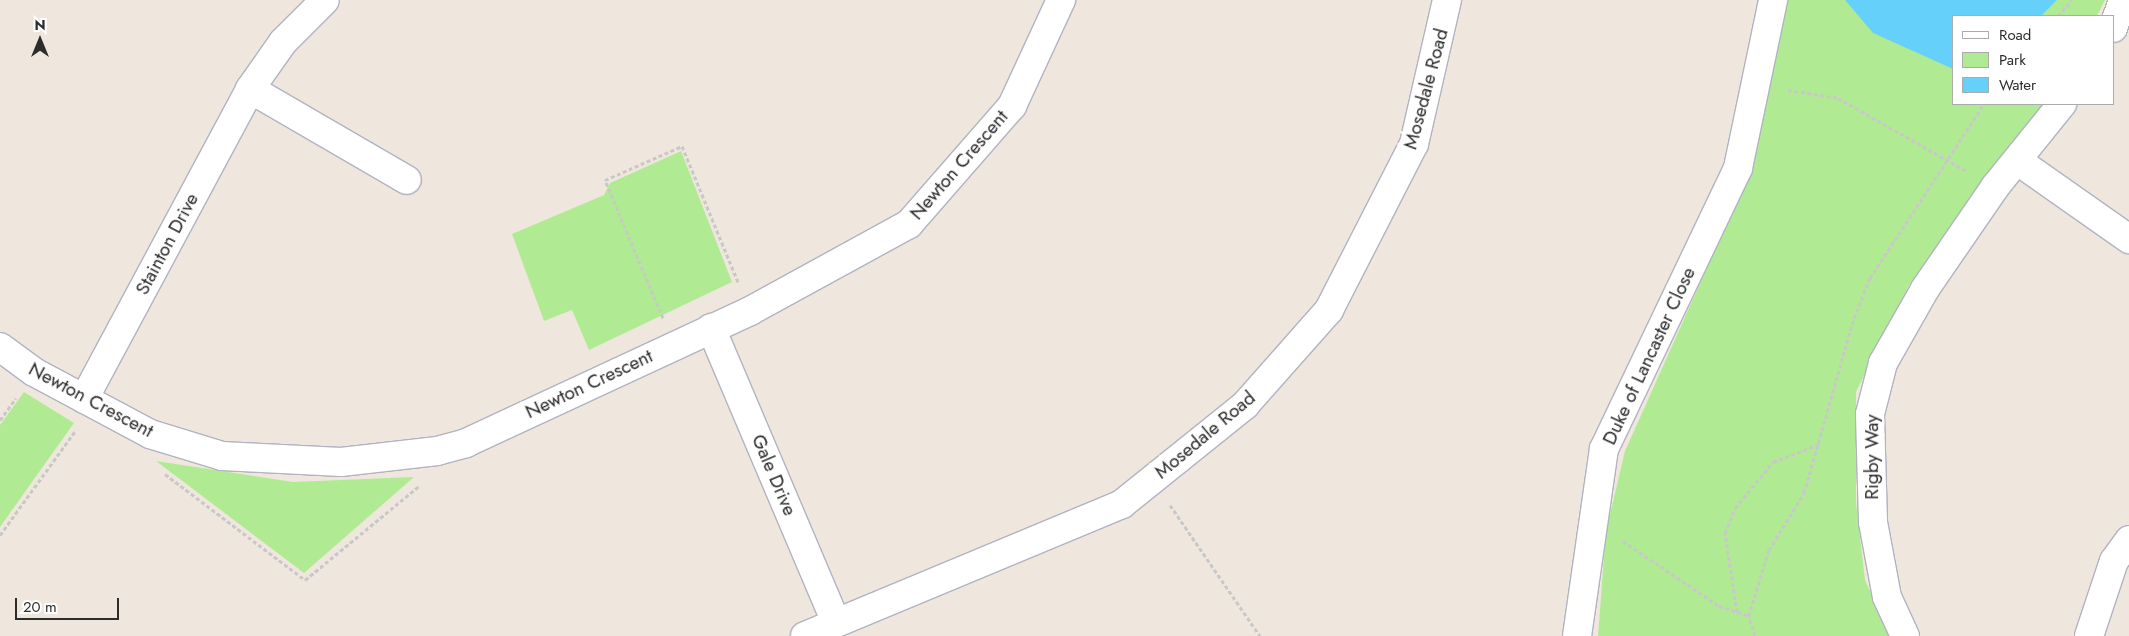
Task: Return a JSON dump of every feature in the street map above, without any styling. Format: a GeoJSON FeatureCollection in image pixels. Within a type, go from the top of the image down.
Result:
{"type":"FeatureCollection","features":[{"type":"Feature","properties":{"kind":"street","name":"Stainton Drive"},"geometry":{"type":"LineString","coordinates":[[89,402],[250,89],[283,42],[325,0]]}},
{"type":"Feature","properties":{"kind":"street","name":"Newton Crescent"},"geometry":{"type":"LineString","coordinates":[[0,347],[89,402],[150,434],[222,456],[341,462],[437,451],[466,443],[674,344],[750,311],[909,224],[1012,106],[1061,0]]}},
{"type":"Feature","properties":{"kind":"street","name":"Mosedale Road"},"geometry":{"type":"LineString","coordinates":[[805,636],[1122,504],[1245,405],[1329,310],[1414,144],[1447,0]]}},
{"type":"Feature","properties":{"kind":"street"},"geometry":{"type":"LineString","coordinates":[[1755,86],[1773,0]]}},
{"type":"Feature","properties":{"kind":"street"},"geometry":{"type":"LineString","coordinates":[[2114,25],[2123,0]]}},
{"type":"Feature","properties":{"kind":"street","name":"Duke of Lancaster Close"},"geometry":{"type":"LineString","coordinates":[[1577,636],[1604,449],[1738,168],[1755,86]]}},
{"type":"Feature","properties":{"kind":"street"},"geometry":{"type":"LineString","coordinates":[[250,89],[407,180]]}},
{"type":"Feature","properties":{"kind":"street","name":"Rigby Way"},"geometry":{"type":"LineString","coordinates":[[1906,636],[1887,597],[1872,522],[1870,414],[1883,364],[1944,262],[1995,187],[2018,161],[2061,105]]}},
{"type":"Feature","properties":{"kind":"street"},"geometry":{"type":"LineString","coordinates":[[2018,161],[2129,239]]}},
{"type":"Feature","properties":{"kind":"street","name":"Gale Drive"},"geometry":{"type":"LineString","coordinates":[[711,328],[836,623]]}},
{"type":"Feature","properties":{"kind":"street"},"geometry":{"type":"LineString","coordinates":[[2089,636],[2114,561],[2129,540]]}},
{"type":"Feature","properties":{"kind":"path"},"geometry":{"type":"LineString","coordinates":[[2059,15],[2072,0]]}},
{"type":"Feature","properties":{"kind":"path"},"geometry":{"type":"LineString","coordinates":[[1755,86],[1838,98],[1995,187]]}},
{"type":"Feature","properties":{"kind":"path"},"geometry":{"type":"LineString","coordinates":[[674,344],[605,180],[682,146],[750,311]]}},
{"type":"Feature","properties":{"kind":"path"},"geometry":{"type":"LineString","coordinates":[[0,535],[89,402]]}},
{"type":"Feature","properties":{"kind":"path"},"geometry":{"type":"LineString","coordinates":[[150,434],[141,455],[305,580],[437,471],[437,451]]}},
{"type":"Feature","properties":{"kind":"path"},"geometry":{"type":"LineString","coordinates":[[1737,612],[1725,533],[1735,508],[1773,462],[1820,444]]}},
{"type":"Feature","properties":{"kind":"path"},"geometry":{"type":"LineString","coordinates":[[1152,479],[1260,636]]}},
{"type":"Feature","properties":{"kind":"path"},"geometry":{"type":"LineString","coordinates":[[1591,534],[1622,540],[1719,606],[1749,616]]}},
{"type":"Feature","properties":{"kind":"green space"},"geometry":{"type":"Polygon","coordinates":[[[1787,0],[2105,0],[2098,15],[1952,15],[1952,105],[2042,105],[1909,285],[1856,392],[1856,503],[1865,580],[1890,636],[1598,636],[1606,531],[1625,451],[1750,172],[1787,0]]]}},
{"type":"Feature","properties":{"kind":"green space"},"geometry":{"type":"Polygon","coordinates":[[[681,151],[732,282],[589,350],[572,310],[544,321],[512,234],[604,195],[610,183],[681,151]]]}},
{"type":"Feature","properties":{"kind":"green space"},"geometry":{"type":"Polygon","coordinates":[[[24,392],[74,423],[0,527],[0,425],[24,392]]]}},
{"type":"Feature","properties":{"kind":"green space"},"geometry":{"type":"Polygon","coordinates":[[[156,461],[293,482],[414,477],[304,573],[156,461]]]}},
{"type":"Feature","properties":{"kind":"water"},"geometry":{"type":"Polygon","coordinates":[[[1845,0],[2057,0],[2042,15],[1952,15],[1952,69],[1873,33],[1845,0]]]}}]}
